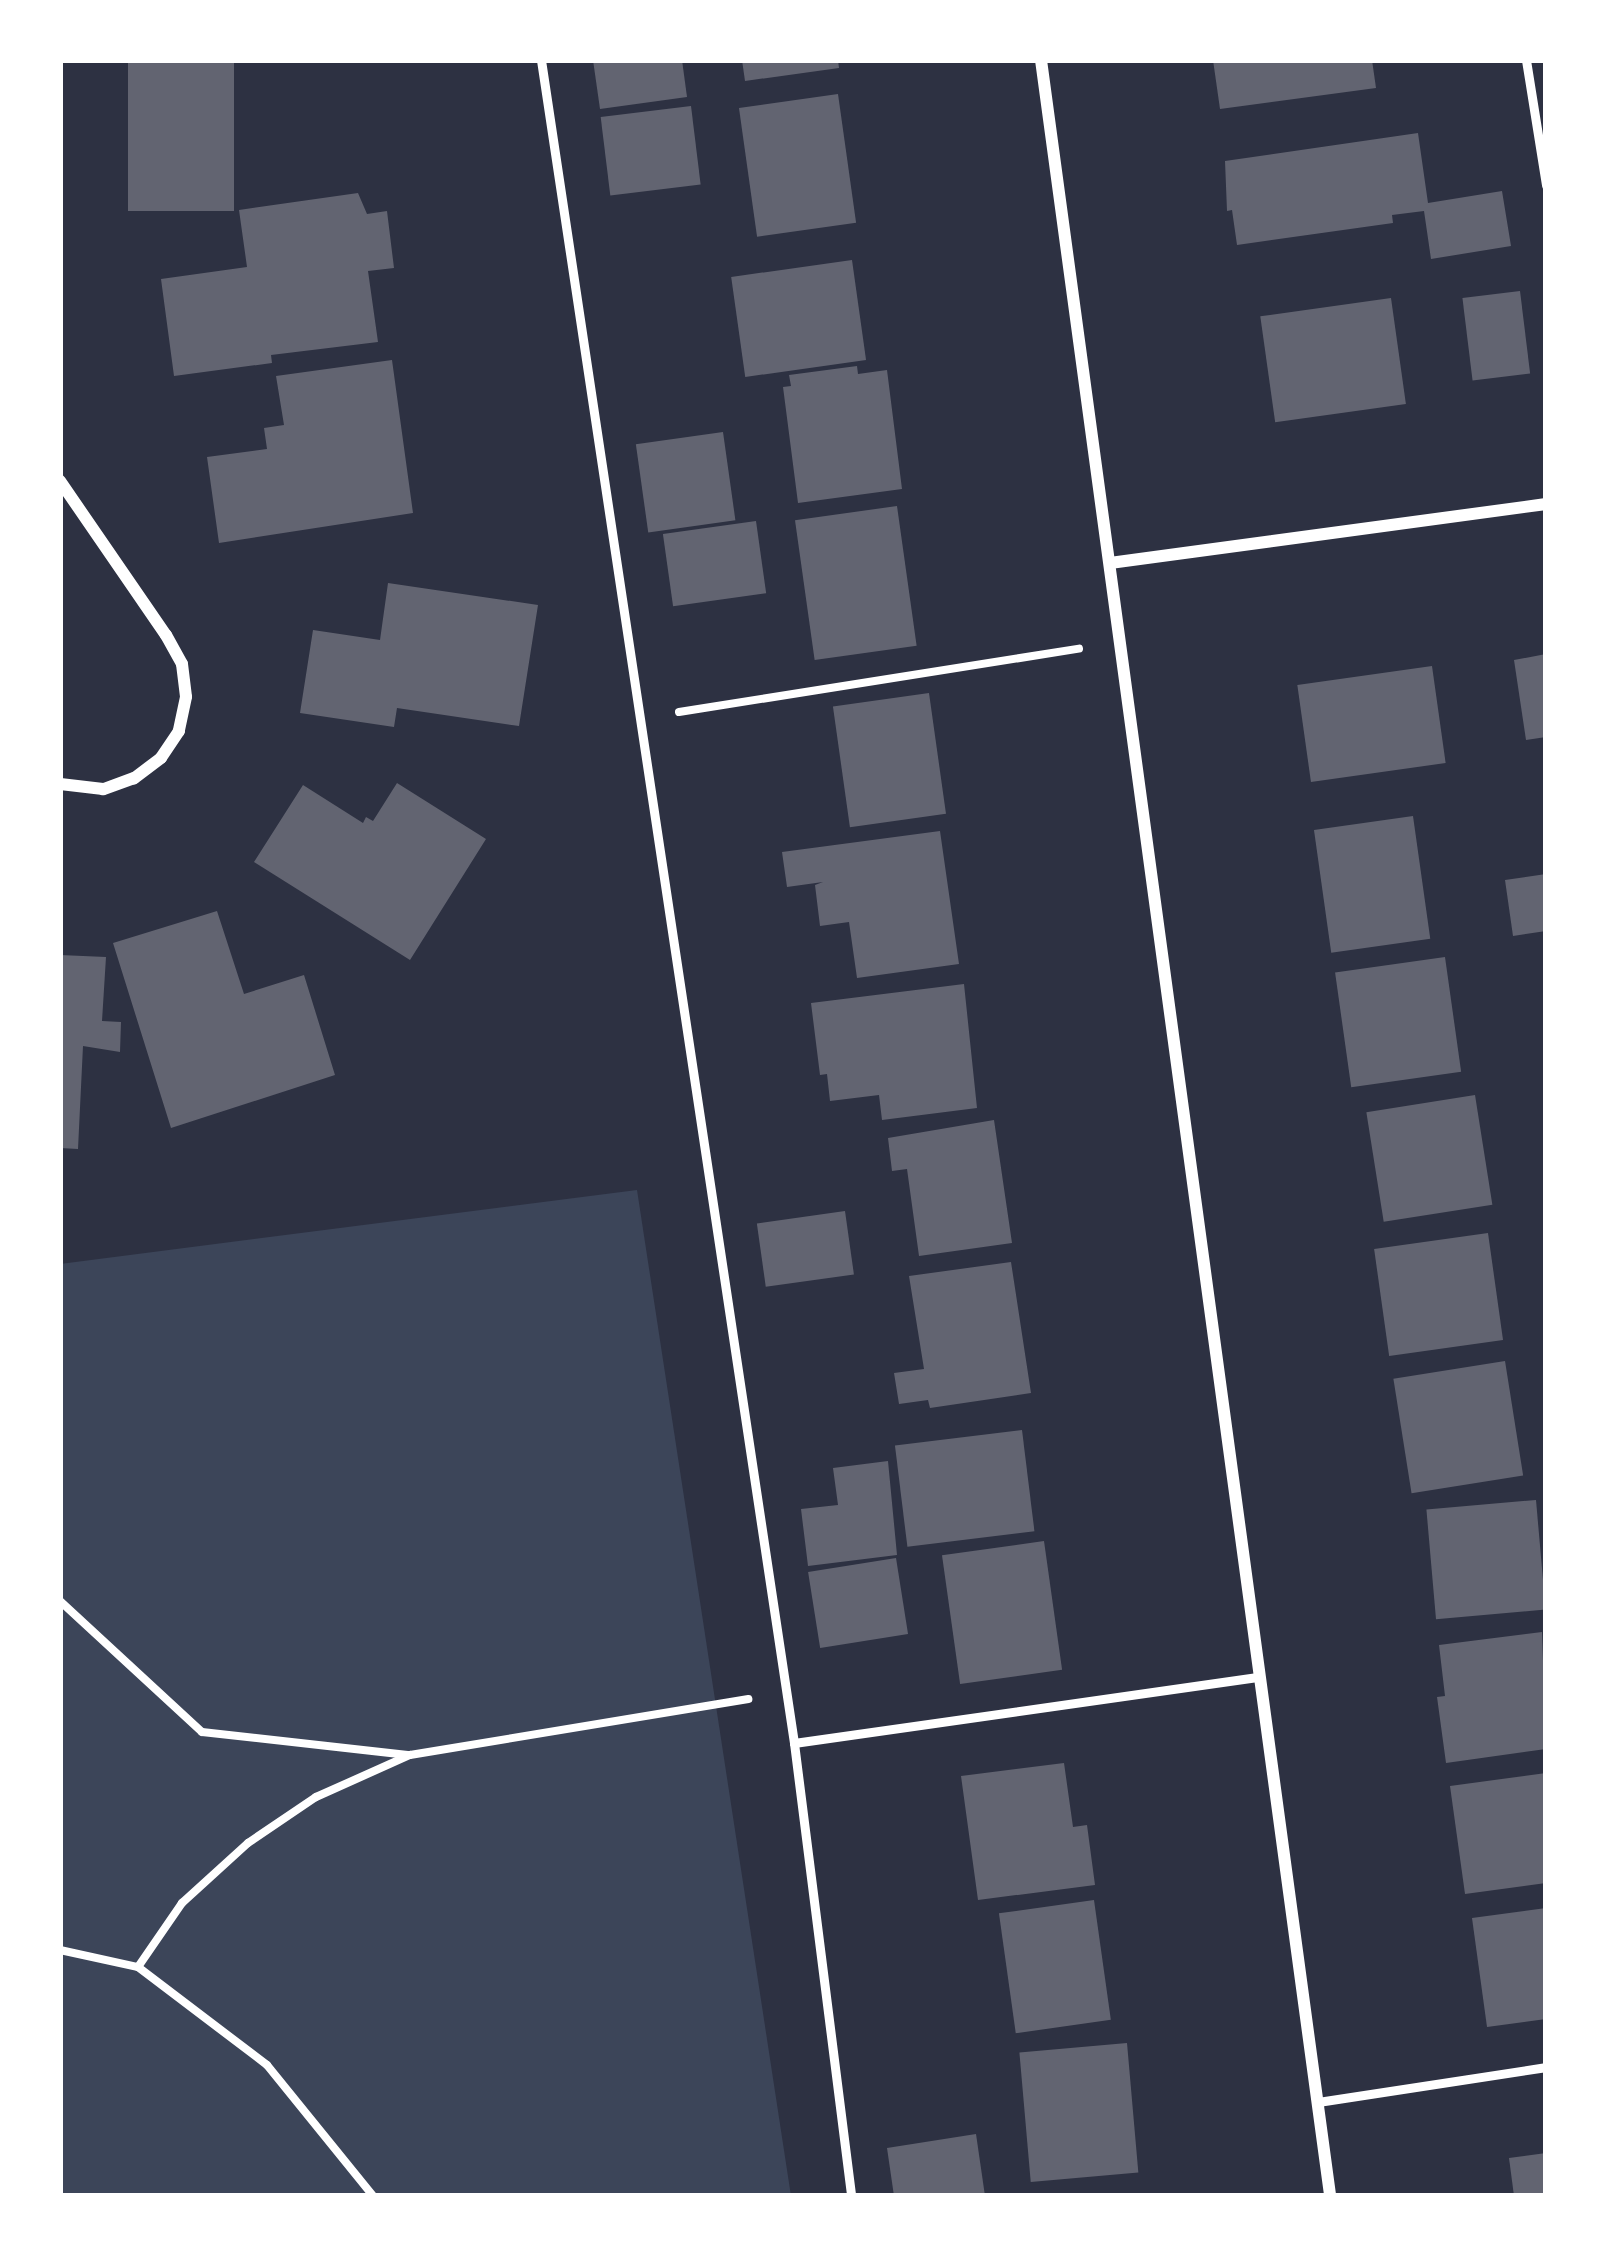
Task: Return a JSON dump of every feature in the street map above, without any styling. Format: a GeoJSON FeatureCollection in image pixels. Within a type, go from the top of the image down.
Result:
{"type":"FeatureCollection","features":[{"type":"Feature","properties":{"kind":"street"},"geometry":{"type":"LineString","coordinates":[[1041,60],[1330,2196]]}},
{"type":"Feature","properties":{"kind":"street"},"geometry":{"type":"LineString","coordinates":[[60,481],[166,635],[182,664],[186,698],[179,731],[161,758],[134,778],[103,789],[60,784]]}},
{"type":"Feature","properties":{"kind":"street"},"geometry":{"type":"LineString","coordinates":[[1110,562],[1546,503]]}},
{"type":"Feature","properties":{"kind":"lane"},"geometry":{"type":"LineString","coordinates":[[541,60],[794,1744],[851,2196]]}},
{"type":"Feature","properties":{"kind":"lane"},"geometry":{"type":"LineString","coordinates":[[1526,60],[1546,185]]}},
{"type":"Feature","properties":{"kind":"lane"},"geometry":{"type":"LineString","coordinates":[[794,1744],[1257,1677]]}},
{"type":"Feature","properties":{"kind":"lane"},"geometry":{"type":"LineString","coordinates":[[1318,2102],[1546,2067]]}},
{"type":"Feature","properties":{"kind":"path"},"geometry":{"type":"LineString","coordinates":[[637,719],[1120,642]]}},
{"type":"Feature","properties":{"kind":"path"},"geometry":{"type":"LineString","coordinates":[[60,1601],[202,1732],[410,1755]]}},
{"type":"Feature","properties":{"kind":"path"},"geometry":{"type":"LineString","coordinates":[[138,1967],[182,1903],[248,1843],[316,1797],[410,1755],[786,1693]]}},
{"type":"Feature","properties":{"kind":"path"},"geometry":{"type":"LineString","coordinates":[[60,1950],[138,1967],[267,2065],[374,2196]]}},
{"type":"Feature","properties":{"kind":"shaded area"},"geometry":{"type":"Polygon","coordinates":[[[637,1190],[791,2196],[60,2196],[60,1264],[637,1190]]]}},
{"type":"Feature","properties":{"kind":"building"},"geometry":{"type":"Polygon","coordinates":[[[128,60],[234,60],[234,211],[128,211],[128,60]]]}},
{"type":"Feature","properties":{"kind":"building"},"geometry":{"type":"Polygon","coordinates":[[[593,60],[682,60],[687,97],[600,109],[593,60]]]}},
{"type":"Feature","properties":{"kind":"building"},"geometry":{"type":"Polygon","coordinates":[[[742,60],[838,60],[839,68],[745,81],[742,60]]]}},
{"type":"Feature","properties":{"kind":"building"},"geometry":{"type":"Polygon","coordinates":[[[1213,60],[1372,60],[1376,88],[1220,109],[1213,60]]]}},
{"type":"Feature","properties":{"kind":"building"},"geometry":{"type":"Polygon","coordinates":[[[838,94],[856,223],[757,237],[739,108],[838,94]]]}},
{"type":"Feature","properties":{"kind":"building"},"geometry":{"type":"Polygon","coordinates":[[[691,106],[701,184],[610,196],[601,117],[691,106]]]}},
{"type":"Feature","properties":{"kind":"building"},"geometry":{"type":"Polygon","coordinates":[[[1418,133],[1428,203],[1502,191],[1511,246],[1431,259],[1424,211],[1392,215],[1393,223],[1237,245],[1232,210],[1227,211],[1225,161],[1418,133]]]}},
{"type":"Feature","properties":{"kind":"building"},"geometry":{"type":"Polygon","coordinates":[[[358,193],[367,214],[387,211],[394,268],[368,271],[378,342],[271,355],[272,363],[174,376],[161,279],[247,267],[239,210],[358,193]]]}},
{"type":"Feature","properties":{"kind":"building"},"geometry":{"type":"Polygon","coordinates":[[[852,260],[866,360],[745,377],[731,277],[852,260]]]}},
{"type":"Feature","properties":{"kind":"building"},"geometry":{"type":"Polygon","coordinates":[[[1520,291],[1530,373],[1473,380],[1462,298],[1520,291]]]}},
{"type":"Feature","properties":{"kind":"building"},"geometry":{"type":"Polygon","coordinates":[[[1391,298],[1406,404],[1275,422],[1260,316],[1391,298]]]}},
{"type":"Feature","properties":{"kind":"building"},"geometry":{"type":"Polygon","coordinates":[[[392,360],[413,513],[219,543],[207,457],[267,449],[264,428],[284,425],[276,376],[392,360]]]}},
{"type":"Feature","properties":{"kind":"building"},"geometry":{"type":"Polygon","coordinates":[[[857,366],[858,374],[887,370],[902,489],[798,503],[783,387],[791,386],[789,375],[857,366]]]}},
{"type":"Feature","properties":{"kind":"building"},"geometry":{"type":"Polygon","coordinates":[[[723,432],[735,520],[648,532],[636,444],[723,432]]]}},
{"type":"Feature","properties":{"kind":"building"},"geometry":{"type":"Polygon","coordinates":[[[897,506],[917,646],[815,660],[795,520],[897,506]]]}},
{"type":"Feature","properties":{"kind":"building"},"geometry":{"type":"Polygon","coordinates":[[[756,521],[766,593],[673,606],[663,534],[756,521]]]}},
{"type":"Feature","properties":{"kind":"building"},"geometry":{"type":"Polygon","coordinates":[[[388,583],[538,605],[519,726],[397,708],[394,727],[300,713],[313,630],[380,640],[388,583]]]}},
{"type":"Feature","properties":{"kind":"building"},"geometry":{"type":"Polygon","coordinates":[[[1546,654],[1546,737],[1526,740],[1514,660],[1546,654]]]}},
{"type":"Feature","properties":{"kind":"building"},"geometry":{"type":"Polygon","coordinates":[[[1432,666],[1446,763],[1311,782],[1297,685],[1432,666]]]}},
{"type":"Feature","properties":{"kind":"building"},"geometry":{"type":"Polygon","coordinates":[[[929,693],[946,814],[850,827],[833,706],[929,693]]]}},
{"type":"Feature","properties":{"kind":"building"},"geometry":{"type":"Polygon","coordinates":[[[397,783],[486,839],[410,960],[254,862],[303,785],[363,823],[366,817],[373,821],[397,783]]]}},
{"type":"Feature","properties":{"kind":"building"},"geometry":{"type":"Polygon","coordinates":[[[1413,816],[1430,939],[1331,953],[1314,830],[1413,816]]]}},
{"type":"Feature","properties":{"kind":"building"},"geometry":{"type":"Polygon","coordinates":[[[940,831],[959,964],[857,978],[849,922],[820,926],[815,885],[823,882],[787,887],[782,852],[940,831]]]}},
{"type":"Feature","properties":{"kind":"building"},"geometry":{"type":"Polygon","coordinates":[[[1546,874],[1546,931],[1513,936],[1505,880],[1546,874]]]}},
{"type":"Feature","properties":{"kind":"building"},"geometry":{"type":"Polygon","coordinates":[[[217,911],[244,994],[304,975],[335,1075],[171,1128],[113,943],[217,911]]]}},
{"type":"Feature","properties":{"kind":"building"},"geometry":{"type":"Polygon","coordinates":[[[60,955],[106,957],[102,1021],[121,1022],[120,1052],[83,1046],[78,1149],[60,1148],[60,955]]]}},
{"type":"Feature","properties":{"kind":"building"},"geometry":{"type":"Polygon","coordinates":[[[1445,957],[1461,1072],[1351,1087],[1335,972],[1445,957]]]}},
{"type":"Feature","properties":{"kind":"building"},"geometry":{"type":"Polygon","coordinates":[[[964,984],[977,1108],[882,1120],[879,1095],[830,1101],[827,1074],[820,1075],[811,1003],[964,984]]]}},
{"type":"Feature","properties":{"kind":"building"},"geometry":{"type":"Polygon","coordinates":[[[1475,1095],[1492,1205],[1384,1222],[1366,1112],[1475,1095]]]}},
{"type":"Feature","properties":{"kind":"building"},"geometry":{"type":"Polygon","coordinates":[[[994,1120],[1012,1243],[919,1256],[907,1169],[892,1171],[888,1138],[994,1120]]]}},
{"type":"Feature","properties":{"kind":"building"},"geometry":{"type":"Polygon","coordinates":[[[845,1211],[854,1274],[766,1287],[757,1223],[845,1211]]]}},
{"type":"Feature","properties":{"kind":"building"},"geometry":{"type":"Polygon","coordinates":[[[1488,1233],[1503,1340],[1389,1356],[1374,1249],[1488,1233]]]}},
{"type":"Feature","properties":{"kind":"building"},"geometry":{"type":"Polygon","coordinates":[[[1011,1262],[1031,1393],[930,1408],[928,1400],[899,1404],[894,1373],[924,1369],[909,1276],[1011,1262]]]}},
{"type":"Feature","properties":{"kind":"building"},"geometry":{"type":"Polygon","coordinates":[[[1505,1361],[1523,1476],[1412,1493],[1393,1379],[1505,1361]]]}},
{"type":"Feature","properties":{"kind":"building"},"geometry":{"type":"Polygon","coordinates":[[[1022,1430],[1034,1531],[907,1547],[895,1446],[1022,1430]]]}},
{"type":"Feature","properties":{"kind":"building"},"geometry":{"type":"Polygon","coordinates":[[[888,1461],[897,1555],[808,1566],[801,1509],[838,1505],[833,1468],[888,1461]]]}},
{"type":"Feature","properties":{"kind":"building"},"geometry":{"type":"Polygon","coordinates":[[[1536,1500],[1546,1610],[1436,1619],[1426,1510],[1536,1500]]]}},
{"type":"Feature","properties":{"kind":"building"},"geometry":{"type":"Polygon","coordinates":[[[1044,1541],[1062,1670],[960,1684],[942,1555],[1044,1541]]]}},
{"type":"Feature","properties":{"kind":"building"},"geometry":{"type":"Polygon","coordinates":[[[896,1558],[908,1634],[820,1648],[808,1572],[896,1558]]]}},
{"type":"Feature","properties":{"kind":"building"},"geometry":{"type":"Polygon","coordinates":[[[1542,1632],[1546,1749],[1446,1763],[1437,1697],[1445,1696],[1439,1645],[1542,1632]]]}},
{"type":"Feature","properties":{"kind":"building"},"geometry":{"type":"Polygon","coordinates":[[[1064,1763],[1073,1827],[1087,1825],[1095,1885],[978,1900],[961,1776],[1064,1763]]]}},
{"type":"Feature","properties":{"kind":"building"},"geometry":{"type":"Polygon","coordinates":[[[1546,1773],[1546,1883],[1465,1894],[1450,1786],[1546,1773]]]}},
{"type":"Feature","properties":{"kind":"building"},"geometry":{"type":"Polygon","coordinates":[[[1094,1900],[1111,2020],[1016,2033],[999,1913],[1094,1900]]]}},
{"type":"Feature","properties":{"kind":"building"},"geometry":{"type":"Polygon","coordinates":[[[1546,1908],[1546,2019],[1487,2027],[1472,1918],[1546,1908]]]}},
{"type":"Feature","properties":{"kind":"building"},"geometry":{"type":"Polygon","coordinates":[[[1127,2043],[1138,2173],[1031,2182],[1019,2052],[1127,2043]]]}},
{"type":"Feature","properties":{"kind":"building"},"geometry":{"type":"Polygon","coordinates":[[[976,2134],[985,2196],[894,2196],[887,2148],[976,2134]]]}},
{"type":"Feature","properties":{"kind":"building"},"geometry":{"type":"Polygon","coordinates":[[[1546,2153],[1546,2196],[1514,2196],[1509,2158],[1546,2153]]]}}]}
